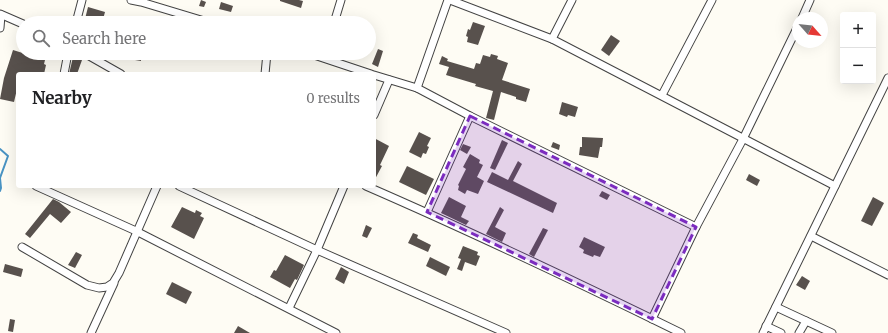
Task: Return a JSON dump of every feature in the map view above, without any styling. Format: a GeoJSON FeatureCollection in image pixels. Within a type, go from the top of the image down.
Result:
{"type":"FeatureCollection","features":[{"type":"Feature","properties":{"kind":"street"},"geometry":{"type":"LineString","coordinates":[[78,16],[82,0]]}},
{"type":"Feature","properties":{"kind":"street"},"geometry":{"type":"LineString","coordinates":[[131,0],[188,16]]}},
{"type":"Feature","properties":{"kind":"street"},"geometry":{"type":"LineString","coordinates":[[336,16],[341,0]]}},
{"type":"Feature","properties":{"kind":"street"},"geometry":{"type":"LineString","coordinates":[[417,88],[449,0],[552,39],[835,186]]}},
{"type":"Feature","properties":{"kind":"street"},"geometry":{"type":"LineString","coordinates":[[552,39],[572,0]]}},
{"type":"Feature","properties":{"kind":"street"},"geometry":{"type":"LineString","coordinates":[[662,95],[712,0]]}},
{"type":"Feature","properties":{"kind":"street"},"geometry":{"type":"LineString","coordinates":[[805,12],[810,0]]}},
{"type":"Feature","properties":{"kind":"street"},"geometry":{"type":"LineString","coordinates":[[0,28],[1,14],[16,21]]}},
{"type":"Feature","properties":{"kind":"street"},"geometry":{"type":"LineString","coordinates":[[652,319],[696,227],[743,139],[792,38]]}},
{"type":"Feature","properties":{"kind":"street"},"geometry":{"type":"LineString","coordinates":[[64,72],[67,60]]}},
{"type":"Feature","properties":{"kind":"street"},"geometry":{"type":"LineString","coordinates":[[96,60],[117,72]]}},
{"type":"Feature","properties":{"kind":"street"},"geometry":{"type":"LineString","coordinates":[[265,72],[266,60]]}},
{"type":"Feature","properties":{"kind":"street"},"geometry":{"type":"LineString","coordinates":[[337,60],[368,72]]}},
{"type":"Feature","properties":{"kind":"street"},"geometry":{"type":"LineString","coordinates":[[376,75],[417,88],[470,116],[696,227]]}},
{"type":"Feature","properties":{"kind":"street"},"geometry":{"type":"LineString","coordinates":[[781,333],[764,330],[888,78]]}},
{"type":"Feature","properties":{"kind":"street"},"geometry":{"type":"LineString","coordinates":[[376,110],[389,80]]}},
{"type":"Feature","properties":{"kind":"street"},"geometry":{"type":"LineString","coordinates":[[427,212],[470,116]]}},
{"type":"Feature","properties":{"kind":"street"},"geometry":{"type":"LineString","coordinates":[[40,188],[136,231],[336,333]]}},
{"type":"Feature","properties":{"kind":"street"},"geometry":{"type":"LineString","coordinates":[[91,333],[156,188]]}},
{"type":"Feature","properties":{"kind":"street"},"geometry":{"type":"LineString","coordinates":[[183,188],[317,250],[502,332]]}},
{"type":"Feature","properties":{"kind":"street"},"geometry":{"type":"LineString","coordinates":[[289,308],[317,250],[343,188]]}},
{"type":"Feature","properties":{"kind":"street"},"geometry":{"type":"LineString","coordinates":[[371,188],[427,212],[588,287],[681,333]]}},
{"type":"Feature","properties":{"kind":"street"},"geometry":{"type":"LineString","coordinates":[[811,236],[888,275]]}},
{"type":"Feature","properties":{"kind":"street"},"geometry":{"type":"LineString","coordinates":[[22,248],[87,285],[99,288],[107,287],[114,281]]}},
{"type":"Feature","properties":{"kind":"street"},"geometry":{"type":"LineString","coordinates":[[776,307],[832,333]]}},
{"type":"Feature","properties":{"kind":"street"},"geometry":{"type":"LineString","coordinates":[[799,333],[806,321]]}},
{"type":"Feature","properties":{"kind":"highlighted area"},"geometry":{"type":"Polygon","coordinates":[[[470,116],[696,227],[652,319],[427,212],[470,116]]]}},
{"type":"Feature","properties":{"kind":"building"},"geometry":{"type":"Polygon","coordinates":[[[201,0],[206,2],[204,7],[199,6],[201,0]]]}},
{"type":"Feature","properties":{"kind":"building"},"geometry":{"type":"Polygon","coordinates":[[[280,0],[299,0],[303,1],[301,8],[280,0]]]}},
{"type":"Feature","properties":{"kind":"building"},"geometry":{"type":"Polygon","coordinates":[[[221,2],[233,6],[231,12],[219,9],[221,2]]]}},
{"type":"Feature","properties":{"kind":"building"},"geometry":{"type":"Polygon","coordinates":[[[88,7],[105,12],[104,16],[86,16],[88,7]]]}},
{"type":"Feature","properties":{"kind":"building"},"geometry":{"type":"Polygon","coordinates":[[[473,22],[485,26],[478,45],[467,42],[468,37],[466,36],[468,29],[470,30],[473,22]]]}},
{"type":"Feature","properties":{"kind":"building"},"geometry":{"type":"Polygon","coordinates":[[[611,35],[620,41],[609,56],[601,50],[611,35]]]}},
{"type":"Feature","properties":{"kind":"building"},"geometry":{"type":"Polygon","coordinates":[[[378,49],[383,51],[378,67],[372,64],[374,60],[376,60],[378,49]]]}},
{"type":"Feature","properties":{"kind":"building"},"geometry":{"type":"Polygon","coordinates":[[[13,50],[16,51],[16,60],[45,60],[44,64],[46,65],[44,72],[16,72],[16,94],[14,102],[0,99],[4,78],[13,50]]]}},
{"type":"Feature","properties":{"kind":"building"},"geometry":{"type":"Polygon","coordinates":[[[491,54],[498,56],[497,59],[508,63],[502,80],[530,89],[526,102],[501,92],[494,120],[486,118],[493,91],[446,75],[449,67],[439,64],[442,56],[448,59],[447,61],[474,69],[476,63],[480,64],[483,55],[490,57],[491,54]]]}},
{"type":"Feature","properties":{"kind":"building"},"geometry":{"type":"Polygon","coordinates":[[[72,60],[82,60],[78,72],[69,72],[72,60]]]}},
{"type":"Feature","properties":{"kind":"building"},"geometry":{"type":"Polygon","coordinates":[[[562,102],[578,107],[575,117],[568,115],[567,117],[559,114],[562,102]]]}},
{"type":"Feature","properties":{"kind":"building"},"geometry":{"type":"Polygon","coordinates":[[[419,132],[431,138],[427,146],[429,147],[426,154],[423,153],[421,158],[409,152],[419,132]]]}},
{"type":"Feature","properties":{"kind":"building"},"geometry":{"type":"Polygon","coordinates":[[[582,137],[603,138],[602,147],[600,147],[598,158],[579,155],[580,147],[582,147],[582,137]]]}},
{"type":"Feature","properties":{"kind":"building"},"geometry":{"type":"Polygon","coordinates":[[[376,139],[389,146],[380,165],[382,166],[376,177],[376,139]]]}},
{"type":"Feature","properties":{"kind":"building"},"geometry":{"type":"Polygon","coordinates":[[[502,140],[508,143],[495,170],[490,168],[502,140]]]}},
{"type":"Feature","properties":{"kind":"building"},"geometry":{"type":"Polygon","coordinates":[[[553,142],[560,145],[559,150],[551,147],[553,142]]]}},
{"type":"Feature","properties":{"kind":"building"},"geometry":{"type":"Polygon","coordinates":[[[463,144],[471,147],[467,154],[460,150],[463,144]]]}},
{"type":"Feature","properties":{"kind":"building"},"geometry":{"type":"Polygon","coordinates":[[[470,154],[480,160],[479,163],[483,165],[477,177],[484,181],[478,194],[467,190],[465,194],[458,190],[458,185],[466,169],[463,167],[470,154]]]}},
{"type":"Feature","properties":{"kind":"building"},"geometry":{"type":"Polygon","coordinates":[[[518,161],[522,164],[513,181],[557,203],[553,213],[487,182],[492,172],[508,180],[518,161]]]}},
{"type":"Feature","properties":{"kind":"building"},"geometry":{"type":"Polygon","coordinates":[[[407,166],[434,179],[426,195],[399,182],[407,166]]]}},
{"type":"Feature","properties":{"kind":"building"},"geometry":{"type":"Polygon","coordinates":[[[749,174],[760,180],[757,186],[746,180],[749,174]]]}},
{"type":"Feature","properties":{"kind":"building"},"geometry":{"type":"Polygon","coordinates":[[[602,191],[610,195],[607,200],[599,196],[602,191]]]}},
{"type":"Feature","properties":{"kind":"building"},"geometry":{"type":"Polygon","coordinates":[[[449,197],[466,206],[461,217],[469,221],[466,225],[441,213],[449,197]]]}},
{"type":"Feature","properties":{"kind":"building"},"geometry":{"type":"Polygon","coordinates":[[[873,197],[884,203],[872,226],[861,221],[873,197]]]}},
{"type":"Feature","properties":{"kind":"building"},"geometry":{"type":"Polygon","coordinates":[[[53,199],[71,212],[61,223],[50,214],[30,238],[25,234],[53,199]]]}},
{"type":"Feature","properties":{"kind":"building"},"geometry":{"type":"Polygon","coordinates":[[[182,207],[195,213],[196,210],[202,213],[200,216],[204,218],[194,239],[171,227],[182,207]]]}},
{"type":"Feature","properties":{"kind":"building"},"geometry":{"type":"Polygon","coordinates":[[[500,207],[504,210],[495,227],[506,233],[502,242],[486,234],[500,207]]]}},
{"type":"Feature","properties":{"kind":"building"},"geometry":{"type":"Polygon","coordinates":[[[366,225],[372,228],[367,238],[362,236],[366,225]]]}},
{"type":"Feature","properties":{"kind":"building"},"geometry":{"type":"Polygon","coordinates":[[[543,228],[548,230],[534,257],[529,254],[543,228]]]}},
{"type":"Feature","properties":{"kind":"building"},"geometry":{"type":"Polygon","coordinates":[[[413,233],[418,235],[417,238],[431,245],[428,252],[408,243],[413,233]]]}},
{"type":"Feature","properties":{"kind":"building"},"geometry":{"type":"Polygon","coordinates":[[[584,237],[605,247],[600,257],[594,255],[593,257],[583,253],[584,250],[579,247],[584,237]]]}},
{"type":"Feature","properties":{"kind":"building"},"geometry":{"type":"Polygon","coordinates":[[[463,246],[478,252],[477,255],[480,256],[476,266],[465,262],[462,271],[457,269],[461,259],[458,258],[463,246]]]}},
{"type":"Feature","properties":{"kind":"building"},"geometry":{"type":"Polygon","coordinates":[[[76,252],[82,255],[75,268],[68,265],[76,252]]]}},
{"type":"Feature","properties":{"kind":"building"},"geometry":{"type":"Polygon","coordinates":[[[285,255],[304,265],[297,280],[295,279],[290,288],[270,277],[274,270],[276,271],[285,255]]]}},
{"type":"Feature","properties":{"kind":"building"},"geometry":{"type":"Polygon","coordinates":[[[430,257],[450,267],[446,276],[426,266],[430,257]]]}},
{"type":"Feature","properties":{"kind":"building"},"geometry":{"type":"Polygon","coordinates":[[[5,264],[23,269],[21,277],[3,272],[5,264]]]}},
{"type":"Feature","properties":{"kind":"building"},"geometry":{"type":"Polygon","coordinates":[[[341,267],[349,272],[344,284],[335,279],[341,267]]]}},
{"type":"Feature","properties":{"kind":"building"},"geometry":{"type":"Polygon","coordinates":[[[802,276],[810,281],[805,290],[796,285],[802,276]]]}},
{"type":"Feature","properties":{"kind":"building"},"geometry":{"type":"Polygon","coordinates":[[[172,282],[192,292],[186,304],[166,294],[172,282]]]}},
{"type":"Feature","properties":{"kind":"building"},"geometry":{"type":"Polygon","coordinates":[[[10,319],[15,320],[13,332],[8,331],[10,319]]]}},
{"type":"Feature","properties":{"kind":"building"},"geometry":{"type":"Polygon","coordinates":[[[238,326],[250,333],[234,333],[238,326]]]}},
{"type":"Feature","properties":{"kind":"waterway"},"geometry":{"type":"LineString","coordinates":[[0,149],[8,156],[0,178],[0,191]]}}]}
